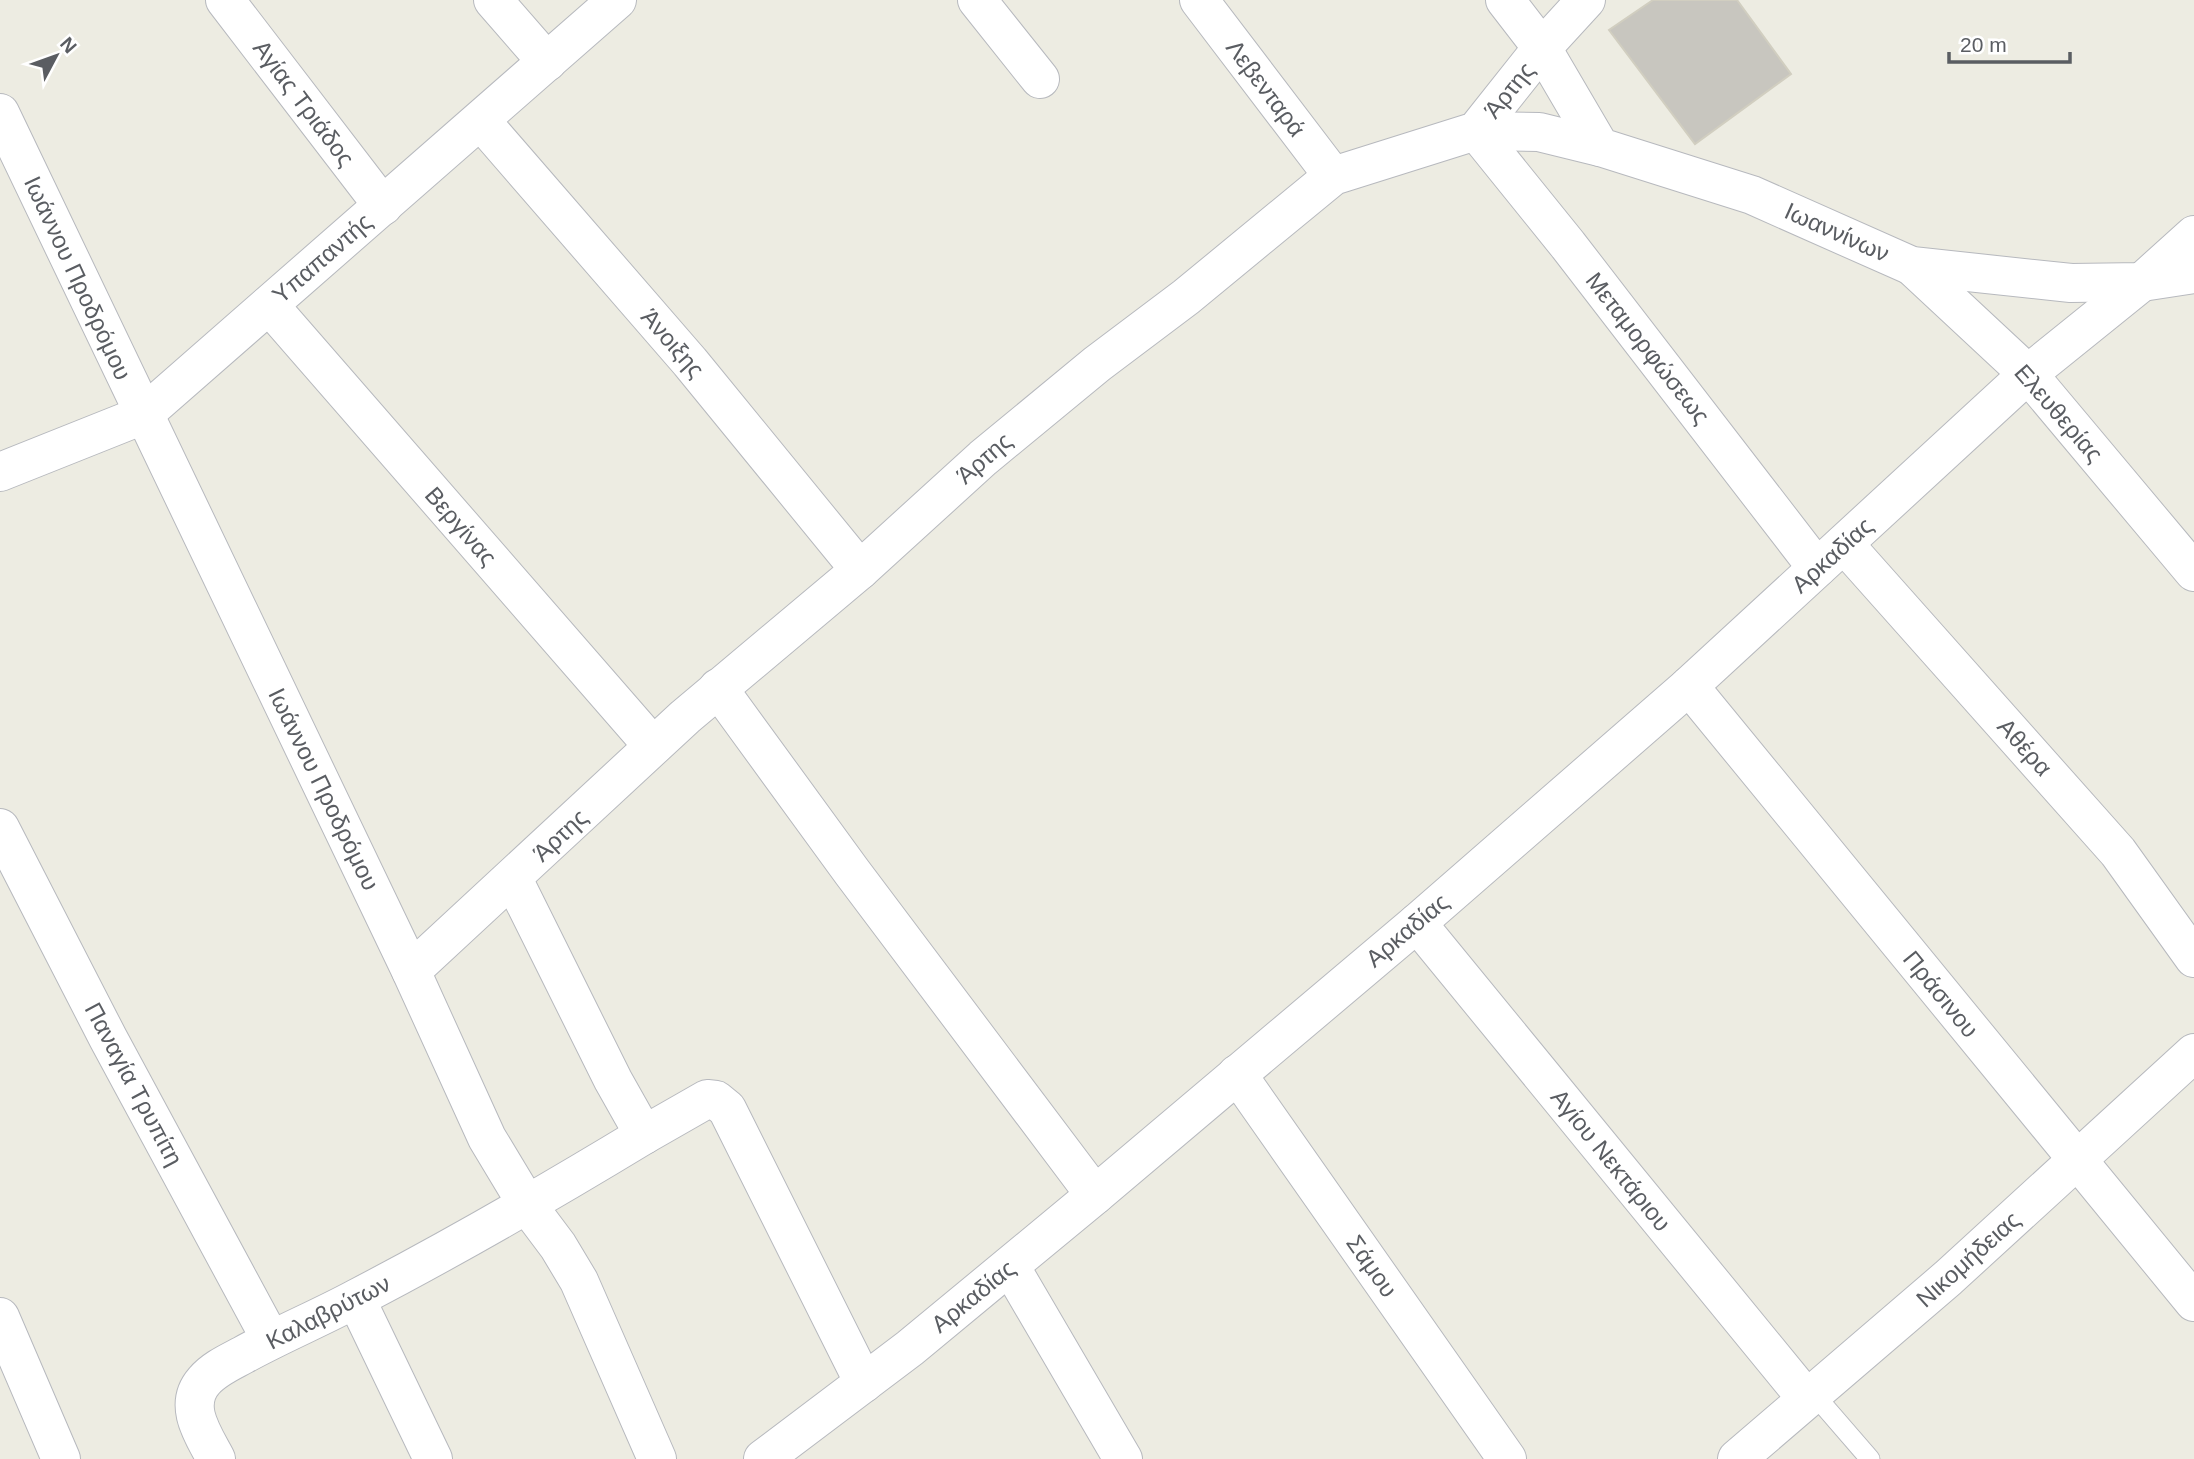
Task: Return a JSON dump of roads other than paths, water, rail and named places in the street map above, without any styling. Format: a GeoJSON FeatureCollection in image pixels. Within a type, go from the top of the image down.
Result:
{"type":"FeatureCollection","features":[{"type":"Feature","properties":{"kind":"street","name":"Αγίας Τριάδος"},"geometry":{"type":"LineString","coordinates":[[225,0],[383,206]]}},
{"type":"Feature","properties":{"kind":"street"},"geometry":{"type":"LineString","coordinates":[[493,0],[547,62]]}},
{"type":"Feature","properties":{"kind":"street","name":"Υπαπαντής"},"geometry":{"type":"LineString","coordinates":[[0,472],[143,415],[617,0]]}},
{"type":"Feature","properties":{"kind":"street"},"geometry":{"type":"LineString","coordinates":[[977,0],[1040,79]]}},
{"type":"Feature","properties":{"kind":"street","name":"Λεβενταρά"},"geometry":{"type":"LineString","coordinates":[[1199,0],[1333,176]]}},
{"type":"Feature","properties":{"kind":"street"},"geometry":{"type":"LineString","coordinates":[[1505,0],[1542,48],[1600,147]]}},
{"type":"Feature","properties":{"kind":"street","name":"Άρτης"},"geometry":{"type":"LineString","coordinates":[[411,971],[653,746],[860,570],[983,458],[1333,176],[1476,131],[1542,48],[1586,0]]}},
{"type":"Feature","properties":{"kind":"street","name":"Ιωάννου Προδρόμου"},"geometry":{"type":"LineString","coordinates":[[0,113],[411,971],[487,1138],[528,1206],[569,1262],[590,1302],[657,1459]]}},
{"type":"Feature","properties":{"kind":"street","name":"Άνοιξης"},"geometry":{"type":"LineString","coordinates":[[481,121],[690,362],[860,570]]}},
{"type":"Feature","properties":{"kind":"street","name":"Ιωαννίνων"},"geometry":{"type":"LineString","coordinates":[[1476,131],[1539,132],[1600,147],[1752,195],[1912,266],[2071,283],[2141,282],[2194,274]]}},
{"type":"Feature","properties":{"kind":"street","name":"Μεταμορφώσεως"},"geometry":{"type":"LineString","coordinates":[[1476,131],[1831,556]]}},
{"type":"Feature","properties":{"kind":"street"},"geometry":{"type":"LineString","coordinates":[[2141,282],[2194,235]]}},
{"type":"Feature","properties":{"kind":"street","name":"Ελευθερίας"},"geometry":{"type":"LineString","coordinates":[[1912,266],[2028,374],[2194,572]]}},
{"type":"Feature","properties":{"kind":"street","name":"Αρκαδίας"},"geometry":{"type":"LineString","coordinates":[[763,1459],[864,1383],[1010,1266],[1417,922],[1689,686],[2028,374],[2141,282]]}},
{"type":"Feature","properties":{"kind":"street","name":"Βεργίνας"},"geometry":{"type":"LineString","coordinates":[[269,305],[653,746]]}},
{"type":"Feature","properties":{"kind":"street","name":"Αθέρα"},"geometry":{"type":"LineString","coordinates":[[1831,556],[2118,852],[2194,958]]}},
{"type":"Feature","properties":{"kind":"street","name":"Πράσινου"},"geometry":{"type":"LineString","coordinates":[[1689,686],[2194,1302]]}},
{"type":"Feature","properties":{"kind":"street"},"geometry":{"type":"LineString","coordinates":[[718,688],[860,883],[1096,1195]]}},
{"type":"Feature","properties":{"kind":"street","name":"Παναγία Τρυπίτη"},"geometry":{"type":"LineString","coordinates":[[0,828],[108,1038],[271,1340]]}},
{"type":"Feature","properties":{"kind":"street"},"geometry":{"type":"LineString","coordinates":[[513,879],[643,1135]]}},
{"type":"Feature","properties":{"kind":"street","name":"Αγίου Νεκτάριου"},"geometry":{"type":"LineString","coordinates":[[1417,922],[1809,1395]]}},
{"type":"Feature","properties":{"kind":"street","name":"Νικομήδειας"},"geometry":{"type":"LineString","coordinates":[[1737,1459],[1948,1278],[2194,1053]]}},
{"type":"Feature","properties":{"kind":"street","name":"Σάμου"},"geometry":{"type":"LineString","coordinates":[[1237,1074],[1507,1459]]}},
{"type":"Feature","properties":{"kind":"street","name":"Καλαβρύτων"},"geometry":{"type":"LineString","coordinates":[[216,1459],[197,1426],[194,1403],[202,1382],[219,1368],[356,1299],[528,1206],[643,1135],[708,1100],[716,1100],[727,1109],[864,1383]]}},
{"type":"Feature","properties":{"kind":"street"},"geometry":{"type":"LineString","coordinates":[[1010,1266],[1123,1459]]}},
{"type":"Feature","properties":{"kind":"street"},"geometry":{"type":"LineString","coordinates":[[356,1299],[433,1459]]}},
{"type":"Feature","properties":{"kind":"street"},"geometry":{"type":"LineString","coordinates":[[0,1317],[61,1459]]}},
{"type":"Feature","properties":{"kind":"lane"},"geometry":{"type":"LineString","coordinates":[[1809,1395],[1870,1459]]}}]}
